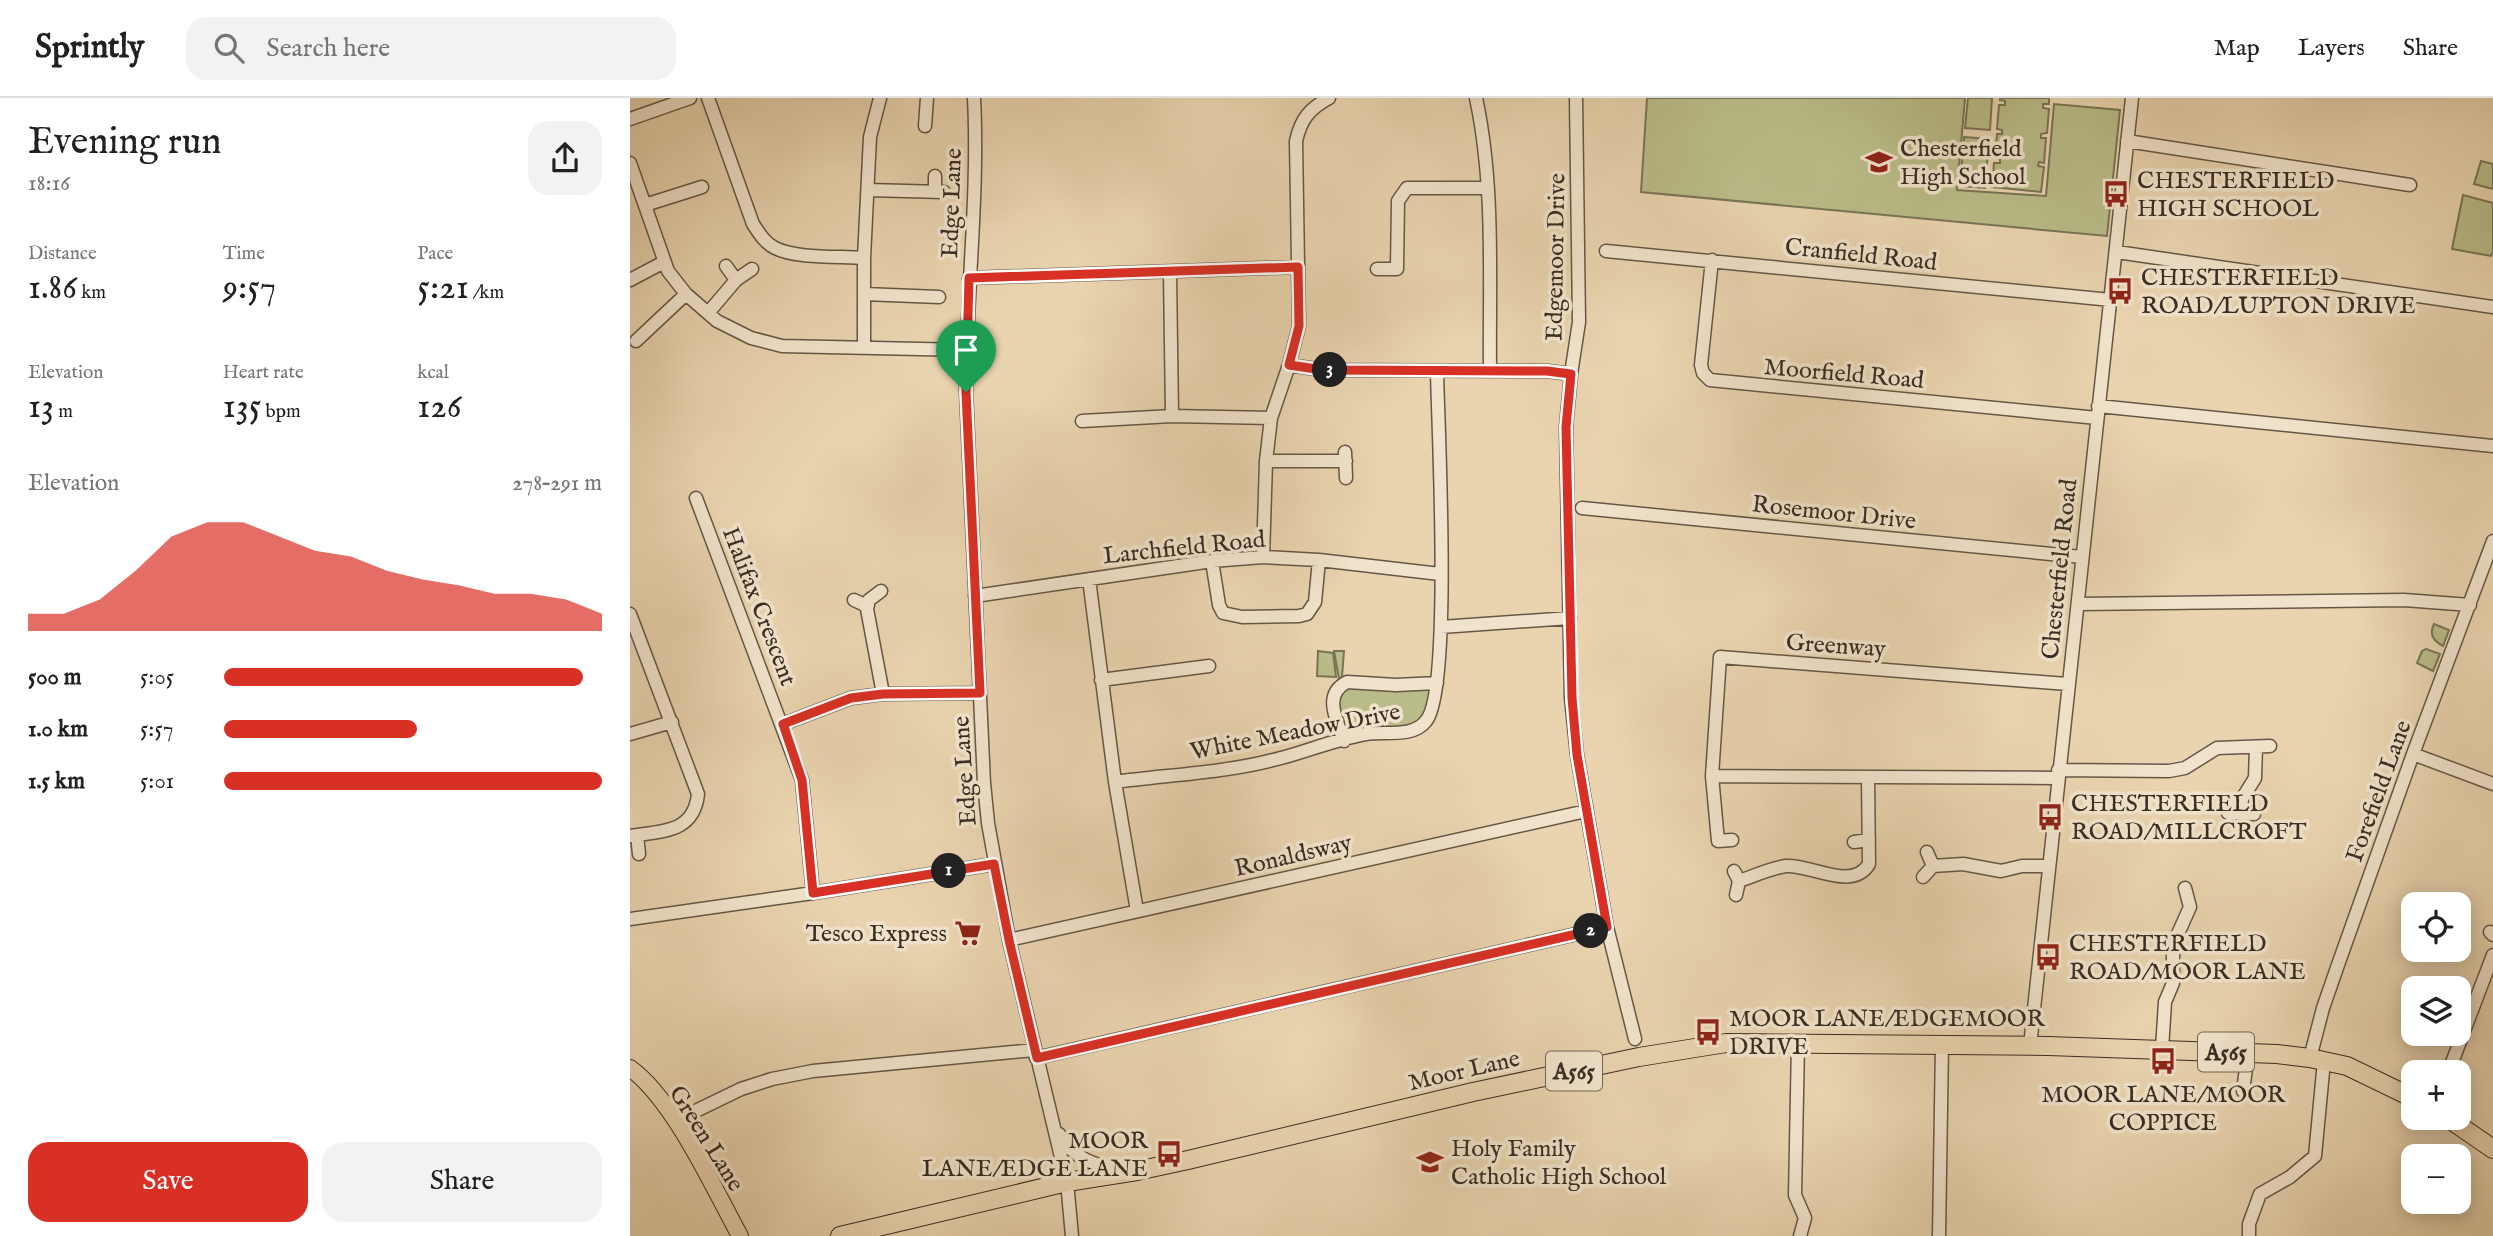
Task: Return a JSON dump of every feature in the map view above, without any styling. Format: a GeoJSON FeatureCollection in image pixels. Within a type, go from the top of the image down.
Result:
{"type":"FeatureCollection","features":[{"type":"Feature","properties":{"kind":"highway","name":"Moor Lane"},"geometry":{"type":"LineString","coordinates":[[1067,1182],[1128,1172],[1639,1057],[1726,1043],[1942,1044],[2248,1053],[2317,1059],[2347,1066],[2401,1092]]}},
{"type":"Feature","properties":{"kind":"highway"},"geometry":{"type":"LineString","coordinates":[[2465,1130],[2493,1149]]}},
{"type":"Feature","properties":{"kind":"highway","name":"A565"},"geometry":{"type":"LineString","coordinates":[[840,1236],[1067,1182]]}},
{"type":"Feature","properties":{"kind":"main road","name":"Green Lane"},"geometry":{"type":"LineString","coordinates":[[630,1068],[652,1090],[676,1121],[740,1236]]}},
{"type":"Feature","properties":{"kind":"street"},"geometry":{"type":"LineString","coordinates":[[630,119],[690,98]]}},
{"type":"Feature","properties":{"kind":"street"},"geometry":{"type":"LineString","coordinates":[[864,347],[864,258],[870,137],[880,98]]}},
{"type":"Feature","properties":{"kind":"street"},"geometry":{"type":"LineString","coordinates":[[925,126],[927,98]]}},
{"type":"Feature","properties":{"kind":"street","name":"Edge Lane"},"geometry":{"type":"LineString","coordinates":[[974,98],[975,177],[966,350],[984,783],[994,864],[1035,1054],[1067,1182],[1072,1236]]}},
{"type":"Feature","properties":{"kind":"street"},"geometry":{"type":"LineString","coordinates":[[1263,557],[1266,461],[1271,418],[1299,326],[1296,141],[1303,118],[1329,98]]}},
{"type":"Feature","properties":{"kind":"street"},"geometry":{"type":"LineString","coordinates":[[1476,98],[1482,125],[1488,188],[1490,371]]}},
{"type":"Feature","properties":{"kind":"street","name":"Edgemoor Drive"},"geometry":{"type":"LineString","coordinates":[[1576,98],[1580,322],[1566,427],[1572,698],[1577,755],[1607,927],[1635,1040]]}},
{"type":"Feature","properties":{"kind":"street","name":"Chesterfield Road"},"geometry":{"type":"LineString","coordinates":[[2030,1046],[2057,774],[2079,604],[2132,98]]}},
{"type":"Feature","properties":{"kind":"street"},"geometry":{"type":"LineString","coordinates":[[709,102],[753,224],[763,239],[776,248],[795,253],[864,258]]}},
{"type":"Feature","properties":{"kind":"street"},"geometry":{"type":"LineString","coordinates":[[2127,141],[2410,185]]}},
{"type":"Feature","properties":{"kind":"street"},"geometry":{"type":"LineString","coordinates":[[630,163],[668,271],[686,294],[717,321],[751,338],[782,346],[966,350]]}},
{"type":"Feature","properties":{"kind":"street"},"geometry":{"type":"LineString","coordinates":[[867,190],[939,191],[935,176]]}},
{"type":"Feature","properties":{"kind":"street"},"geometry":{"type":"LineString","coordinates":[[645,205],[702,187]]}},
{"type":"Feature","properties":{"kind":"street"},"geometry":{"type":"LineString","coordinates":[[1377,269],[1397,269],[1398,201],[1407,188],[1488,188]]}},
{"type":"Feature","properties":{"kind":"street","name":"Cranfield Road"},"geometry":{"type":"LineString","coordinates":[[1606,251],[2111,300]]}},
{"type":"Feature","properties":{"kind":"street"},"geometry":{"type":"LineString","coordinates":[[2117,252],[2493,307]]}},
{"type":"Feature","properties":{"kind":"street","name":"Moorfield Road"},"geometry":{"type":"LineString","coordinates":[[1712,260],[1701,365],[1703,373],[1710,380],[2098,412]]}},
{"type":"Feature","properties":{"kind":"street"},"geometry":{"type":"LineString","coordinates":[[630,280],[664,262]]}},
{"type":"Feature","properties":{"kind":"street"},"geometry":{"type":"LineString","coordinates":[[726,266],[736,280]]}},
{"type":"Feature","properties":{"kind":"street"},"geometry":{"type":"LineString","coordinates":[[969,278],[1298,267]]}},
{"type":"Feature","properties":{"kind":"street"},"geometry":{"type":"LineString","coordinates":[[708,313],[736,280],[752,269]]}},
{"type":"Feature","properties":{"kind":"street"},"geometry":{"type":"LineString","coordinates":[[1170,273],[1172,416]]}},
{"type":"Feature","properties":{"kind":"street"},"geometry":{"type":"LineString","coordinates":[[864,294],[931,293]]}},
{"type":"Feature","properties":{"kind":"street"},"geometry":{"type":"LineString","coordinates":[[636,341],[686,294]]}},
{"type":"Feature","properties":{"kind":"street"},"geometry":{"type":"LineString","coordinates":[[1289,365],[1323,370],[1547,371],[1571,374]]}},
{"type":"Feature","properties":{"kind":"street","name":"White Meadow Drive"},"geometry":{"type":"LineString","coordinates":[[1115,782],[1261,763],[1363,734],[1403,732],[1420,727],[1431,713],[1437,683],[1441,627],[1437,372]]}},
{"type":"Feature","properties":{"kind":"street"},"geometry":{"type":"LineString","coordinates":[[2098,412],[2493,446]]}},
{"type":"Feature","properties":{"kind":"street"},"geometry":{"type":"LineString","coordinates":[[1082,421],[1172,416],[1271,418]]}},
{"type":"Feature","properties":{"kind":"street"},"geometry":{"type":"LineString","coordinates":[[1266,461],[1346,457],[1346,478]]}},
{"type":"Feature","properties":{"kind":"street","name":"Halifax Crescent"},"geometry":{"type":"LineString","coordinates":[[696,498],[802,780],[813,893]]}},
{"type":"Feature","properties":{"kind":"street","name":"Rosemoor Drive"},"geometry":{"type":"LineString","coordinates":[[1582,508],[2082,556]]}},
{"type":"Feature","properties":{"kind":"street","name":"Forefield Lane"},"geometry":{"type":"LineString","coordinates":[[2249,1236],[2249,1224],[2260,1194],[2290,1177],[2315,1156],[2317,1059],[2327,996],[2413,754],[2470,605],[2488,573],[2493,541]]}},
{"type":"Feature","properties":{"kind":"street","name":"Larchfield Road"},"geometry":{"type":"LineString","coordinates":[[975,596],[1212,561],[1263,557],[1319,560],[1440,574]]}},
{"type":"Feature","properties":{"kind":"street"},"geometry":{"type":"LineString","coordinates":[[1212,561],[1219,605],[1223,613],[1231,616],[1276,617],[1299,616],[1312,609],[1319,560]]}},
{"type":"Feature","properties":{"kind":"street"},"geometry":{"type":"LineString","coordinates":[[1089,579],[1115,782],[1137,911]]}},
{"type":"Feature","properties":{"kind":"street"},"geometry":{"type":"LineString","coordinates":[[881,591],[869,600],[867,606],[883,694]]}},
{"type":"Feature","properties":{"kind":"street"},"geometry":{"type":"LineString","coordinates":[[855,600],[867,606]]}},
{"type":"Feature","properties":{"kind":"street"},"geometry":{"type":"LineString","coordinates":[[2079,604],[2404,600],[2470,605]]}},
{"type":"Feature","properties":{"kind":"street"},"geometry":{"type":"LineString","coordinates":[[630,614],[634,635],[672,722],[698,794],[697,807],[689,821],[669,830],[633,836],[639,855]]}},
{"type":"Feature","properties":{"kind":"street"},"geometry":{"type":"LineString","coordinates":[[1441,627],[1570,618]]}},
{"type":"Feature","properties":{"kind":"street","name":"Greenway"},"geometry":{"type":"LineString","coordinates":[[1712,776],[1720,657],[2067,684]]}},
{"type":"Feature","properties":{"kind":"street"},"geometry":{"type":"LineString","coordinates":[[1101,680],[1209,666]]}},
{"type":"Feature","properties":{"kind":"street"},"geometry":{"type":"LineString","coordinates":[[1344,741],[1332,704],[1334,695],[1343,684],[1437,683]]}},
{"type":"Feature","properties":{"kind":"street"},"geometry":{"type":"LineString","coordinates":[[783,724],[851,698],[883,694],[980,693]]}},
{"type":"Feature","properties":{"kind":"street"},"geometry":{"type":"LineString","coordinates":[[630,734],[672,722]]}},
{"type":"Feature","properties":{"kind":"street"},"geometry":{"type":"LineString","coordinates":[[1732,840],[1718,841],[1712,776],[1868,778],[2169,771],[2185,768],[2217,748],[2270,746]]}},
{"type":"Feature","properties":{"kind":"street"},"geometry":{"type":"LineString","coordinates":[[2241,813],[2242,799],[2255,778],[2256,747]]}},
{"type":"Feature","properties":{"kind":"street"},"geometry":{"type":"LineString","coordinates":[[2413,754],[2493,784]]}},
{"type":"Feature","properties":{"kind":"street"},"geometry":{"type":"LineString","coordinates":[[1736,895],[1737,876],[1788,866],[1804,867],[1828,875],[1857,875],[1869,864],[1868,778]]}},
{"type":"Feature","properties":{"kind":"street","name":"Ronaldsway"},"geometry":{"type":"LineString","coordinates":[[1009,940],[1586,811]]}},
{"type":"Feature","properties":{"kind":"street"},"geometry":{"type":"LineString","coordinates":[[1854,842],[1869,840]]}},
{"type":"Feature","properties":{"kind":"street"},"geometry":{"type":"LineString","coordinates":[[1927,852],[1933,866]]}},
{"type":"Feature","properties":{"kind":"street"},"geometry":{"type":"LineString","coordinates":[[630,919],[994,864]]}},
{"type":"Feature","properties":{"kind":"street"},"geometry":{"type":"LineString","coordinates":[[1923,877],[1933,866],[1963,864],[2001,871],[2022,866],[2048,866]]}},
{"type":"Feature","properties":{"kind":"street"},"geometry":{"type":"LineString","coordinates":[[2162,1049],[2165,1002],[2173,982],[2173,945],[2190,907],[2185,888]]}},
{"type":"Feature","properties":{"kind":"street"},"geometry":{"type":"LineString","coordinates":[[676,1121],[741,1089],[782,1077],[813,1071],[1035,1054],[1607,927]]}},
{"type":"Feature","properties":{"kind":"street"},"geometry":{"type":"LineString","coordinates":[[2453,1060],[2493,955]]}},
{"type":"Feature","properties":{"kind":"street"},"geometry":{"type":"LineString","coordinates":[[1798,1043],[1795,1195],[1805,1219],[1800,1236]]}},
{"type":"Feature","properties":{"kind":"street"},"geometry":{"type":"LineString","coordinates":[[1939,1236],[1942,1044]]}},
{"type":"Feature","properties":{"kind":"street"},"geometry":{"type":"LineString","coordinates":[[2243,1091],[2248,1053]]}},
{"type":"Feature","properties":{"kind":"street"},"geometry":{"type":"LineString","coordinates":[[1052,1121],[1064,1142],[1077,1156],[1094,1164],[1128,1172]]}},
{"type":"Feature","properties":{"kind":"green space","name":"Chesterfield High School"},"geometry":{"type":"Polygon","coordinates":[[[1647,98],[1965,98],[1957,190],[2046,196],[2054,104],[2120,110],[2107,236],[1641,192],[1647,98]]]}},
{"type":"Feature","properties":{"kind":"green space"},"geometry":{"type":"Polygon","coordinates":[[[1968,98],[1992,98],[1990,130],[1965,128],[1968,98]]]}},
{"type":"Feature","properties":{"kind":"green space"},"geometry":{"type":"Polygon","coordinates":[[[2000,98],[2049,98],[2049,104],[2043,104],[2043,108],[2049,109],[2047,133],[2041,134],[2041,138],[2046,138],[2044,163],[2039,162],[2038,166],[2044,167],[2041,192],[1992,187],[1994,163],[2000,163],[2000,159],[1995,158],[1997,134],[2002,134],[2002,130],[1997,129],[1999,105],[2005,105],[2005,101],[2000,98]]]}},
{"type":"Feature","properties":{"kind":"green space"},"geometry":{"type":"Polygon","coordinates":[[[1964,137],[1989,139],[1985,188],[1960,186],[1964,137]]]}},
{"type":"Feature","properties":{"kind":"green space"},"geometry":{"type":"Polygon","coordinates":[[[2481,161],[2493,164],[2493,189],[2474,184],[2481,161]]]}},
{"type":"Feature","properties":{"kind":"green space"},"geometry":{"type":"Polygon","coordinates":[[[2463,195],[2493,203],[2491,256],[2452,249],[2463,195]]]}},
{"type":"Feature","properties":{"kind":"green space"},"geometry":{"type":"Polygon","coordinates":[[[2434,624],[2449,630],[2443,646],[2433,637],[2434,624]]]}},
{"type":"Feature","properties":{"kind":"green space"},"geometry":{"type":"Polygon","coordinates":[[[2426,649],[2440,654],[2433,671],[2417,663],[2422,651],[2426,649]]]}},
{"type":"Feature","properties":{"kind":"green space"},"geometry":{"type":"Polygon","coordinates":[[[1318,651],[1333,653],[1336,677],[1317,676],[1318,651]]]}},
{"type":"Feature","properties":{"kind":"green space"},"geometry":{"type":"Polygon","coordinates":[[[1334,651],[1344,651],[1342,677],[1339,679],[1334,651]]]}},
{"type":"Feature","properties":{"kind":"green space"},"geometry":{"type":"Polygon","coordinates":[[[1352,685],[1427,689],[1430,692],[1426,715],[1411,727],[1348,732],[1340,716],[1338,699],[1352,685]]]}},
{"type":"Feature","properties":{"kind":"place","name":"Chesterfield High School"},"geometry":{"type":"Point","coordinates":[1879,162]}},
{"type":"Feature","properties":{"kind":"place","name":"CHESTERFIELD HIGH SCHOOL"},"geometry":{"type":"Point","coordinates":[2116,194]}},
{"type":"Feature","properties":{"kind":"place","name":"CHESTERFIELD ROAD/LUPTON DRIVE"},"geometry":{"type":"Point","coordinates":[2120,291]}},
{"type":"Feature","properties":{"kind":"place","name":"CHESTERFIELD ROAD/MILLCROFT"},"geometry":{"type":"Point","coordinates":[2050,817]}},
{"type":"Feature","properties":{"kind":"place","name":"Tesco Express"},"geometry":{"type":"Point","coordinates":[968,933]}},
{"type":"Feature","properties":{"kind":"place","name":"CHESTERFIELD ROAD/MOOR LANE"},"geometry":{"type":"Point","coordinates":[2048,957]}},
{"type":"Feature","properties":{"kind":"place","name":"MOOR LANE/EDGEMOOR DRIVE"},"geometry":{"type":"Point","coordinates":[1708,1032]}},
{"type":"Feature","properties":{"kind":"place","name":"MOOR LANE/MOOR COPPICE"},"geometry":{"type":"Point","coordinates":[2163,1061]}},
{"type":"Feature","properties":{"kind":"place","name":"MOOR LANE/EDGE LANE"},"geometry":{"type":"Point","coordinates":[1169,1154]}},
{"type":"Feature","properties":{"kind":"place","name":"Holy Family Catholic High School"},"geometry":{"type":"Point","coordinates":[1430,1162]}},
{"type":"Feature","properties":{"kind":"route"},"geometry":{"type":"LineString","coordinates":[[1298,267],[1299,326],[1289,365],[1323,370],[1547,371],[1571,374],[1566,427],[1572,698],[1577,755],[1607,927],[1037,1058],[994,864],[813,893],[802,780],[783,724],[851,698],[883,694],[980,693],[966,392],[969,278],[1298,267]]}}]}
